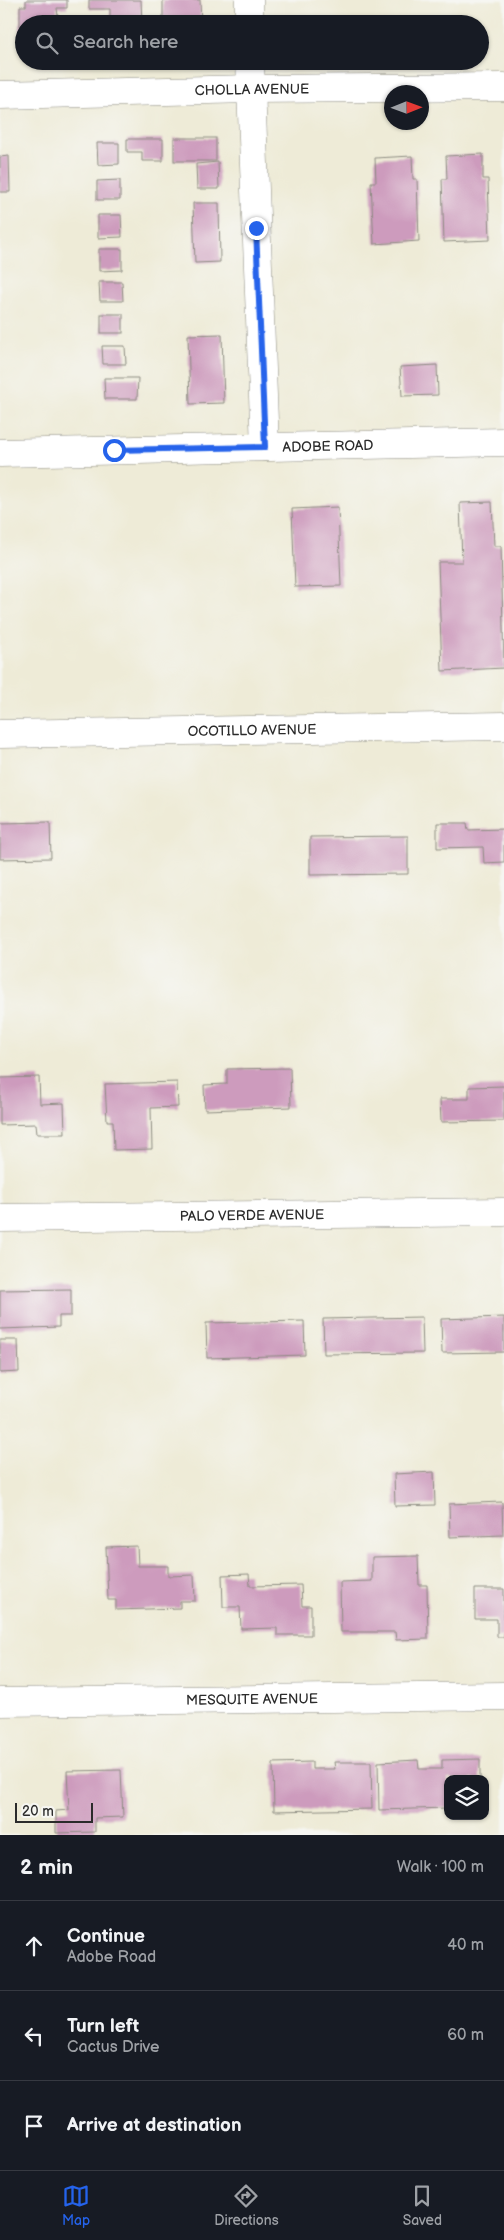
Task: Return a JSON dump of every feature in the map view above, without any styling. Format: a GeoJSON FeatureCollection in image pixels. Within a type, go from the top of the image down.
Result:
{"type":"FeatureCollection","features":[{"type":"Feature","properties":{"kind":"street"},"geometry":{"type":"LineString","coordinates":[[249,0],[249,15]]}},
{"type":"Feature","properties":{"kind":"street"},"geometry":{"type":"LineString","coordinates":[[250,70],[265,447]]}},
{"type":"Feature","properties":{"kind":"street","name":"CHOLLA AVENUE"},"geometry":{"type":"LineString","coordinates":[[0,95],[250,89],[504,87]]}},
{"type":"Feature","properties":{"kind":"street","name":"ADOBE ROAD"},"geometry":{"type":"LineString","coordinates":[[0,453],[504,442]]}},
{"type":"Feature","properties":{"kind":"street","name":"OCOTILLO AVENUE"},"geometry":{"type":"LineString","coordinates":[[0,734],[504,726]]}},
{"type":"Feature","properties":{"kind":"street","name":"PALO VERDE AVENUE"},"geometry":{"type":"LineString","coordinates":[[0,1218],[504,1212]]}},
{"type":"Feature","properties":{"kind":"street","name":"MESQUITE AVENUE"},"geometry":{"type":"LineString","coordinates":[[0,1702],[504,1696]]}},
{"type":"Feature","properties":{"kind":"building"},"geometry":{"type":"Polygon","coordinates":[[[26,0],[67,0],[67,8],[57,8],[58,15],[20,15],[20,6],[26,6],[26,0]]]}},
{"type":"Feature","properties":{"kind":"building"},"geometry":{"type":"Polygon","coordinates":[[[89,0],[141,0],[142,15],[110,15],[110,9],[89,9],[89,0]]]}},
{"type":"Feature","properties":{"kind":"building"},"geometry":{"type":"Polygon","coordinates":[[[163,0],[200,0],[201,15],[163,15],[163,0]]]}},
{"type":"Feature","properties":{"kind":"building"},"geometry":{"type":"Polygon","coordinates":[[[174,138],[216,138],[216,161],[174,161],[174,138]]]}},
{"type":"Feature","properties":{"kind":"building"},"geometry":{"type":"Polygon","coordinates":[[[127,139],[163,139],[163,161],[142,161],[142,152],[127,152],[127,139]]]}},
{"type":"Feature","properties":{"kind":"building"},"geometry":{"type":"Polygon","coordinates":[[[97,143],[119,143],[119,164],[98,165],[97,143]]]}},
{"type":"Feature","properties":{"kind":"building"},"geometry":{"type":"Polygon","coordinates":[[[483,154],[483,179],[488,179],[490,240],[444,242],[442,179],[447,179],[446,156],[483,154]]]}},
{"type":"Feature","properties":{"kind":"building"},"geometry":{"type":"Polygon","coordinates":[[[9,156],[10,192],[0,192],[0,157],[9,156]]]}},
{"type":"Feature","properties":{"kind":"building"},"geometry":{"type":"Polygon","coordinates":[[[412,156],[413,179],[417,179],[419,241],[374,244],[371,182],[376,182],[375,158],[412,156]]]}},
{"type":"Feature","properties":{"kind":"building"},"geometry":{"type":"Polygon","coordinates":[[[218,162],[219,189],[197,189],[196,164],[218,162]]]}},
{"type":"Feature","properties":{"kind":"building"},"geometry":{"type":"Polygon","coordinates":[[[120,180],[120,200],[97,200],[97,181],[120,180]]]}},
{"type":"Feature","properties":{"kind":"building"},"geometry":{"type":"Polygon","coordinates":[[[193,203],[219,203],[220,262],[195,263],[193,203]]]}},
{"type":"Feature","properties":{"kind":"building"},"geometry":{"type":"Polygon","coordinates":[[[98,215],[121,215],[122,237],[98,238],[98,215]]]}},
{"type":"Feature","properties":{"kind":"building"},"geometry":{"type":"Polygon","coordinates":[[[99,249],[122,249],[122,270],[99,271],[99,249]]]}},
{"type":"Feature","properties":{"kind":"building"},"geometry":{"type":"Polygon","coordinates":[[[99,282],[122,282],[123,301],[100,301],[99,282]]]}},
{"type":"Feature","properties":{"kind":"building"},"geometry":{"type":"Polygon","coordinates":[[[101,314],[123,314],[123,333],[101,333],[101,314]]]}},
{"type":"Feature","properties":{"kind":"building"},"geometry":{"type":"Polygon","coordinates":[[[222,334],[224,403],[190,404],[188,335],[222,334]]]}},
{"type":"Feature","properties":{"kind":"building"},"geometry":{"type":"Polygon","coordinates":[[[102,346],[125,346],[126,364],[103,364],[102,346]]]}},
{"type":"Feature","properties":{"kind":"building"},"geometry":{"type":"Polygon","coordinates":[[[437,365],[438,395],[402,396],[400,367],[437,365]]]}},
{"type":"Feature","properties":{"kind":"building"},"geometry":{"type":"Polygon","coordinates":[[[104,378],[138,378],[137,399],[105,399],[104,378]]]}},
{"type":"Feature","properties":{"kind":"building"},"geometry":{"type":"Polygon","coordinates":[[[492,502],[494,546],[501,546],[504,668],[442,671],[438,562],[462,562],[460,503],[492,502]]]}},
{"type":"Feature","properties":{"kind":"building"},"geometry":{"type":"Polygon","coordinates":[[[338,507],[341,586],[295,587],[292,509],[338,507]]]}},
{"type":"Feature","properties":{"kind":"building"},"geometry":{"type":"Polygon","coordinates":[[[50,822],[51,858],[0,859],[0,823],[50,822]]]}},
{"type":"Feature","properties":{"kind":"building"},"geometry":{"type":"Polygon","coordinates":[[[437,823],[467,823],[468,830],[504,829],[504,862],[484,863],[483,847],[437,848],[437,823]]]}},
{"type":"Feature","properties":{"kind":"building"},"geometry":{"type":"Polygon","coordinates":[[[408,836],[408,874],[310,875],[310,837],[408,836]]]}},
{"type":"Feature","properties":{"kind":"building"},"geometry":{"type":"Polygon","coordinates":[[[290,1068],[291,1107],[205,1110],[204,1085],[227,1084],[227,1069],[290,1068]]]}},
{"type":"Feature","properties":{"kind":"building"},"geometry":{"type":"Polygon","coordinates":[[[39,1077],[40,1104],[64,1103],[65,1134],[37,1134],[36,1124],[0,1125],[0,1078],[39,1077]]]}},
{"type":"Feature","properties":{"kind":"building"},"geometry":{"type":"Polygon","coordinates":[[[177,1082],[178,1107],[151,1108],[152,1149],[114,1150],[113,1121],[107,1121],[105,1084],[177,1082]]]}},
{"type":"Feature","properties":{"kind":"building"},"geometry":{"type":"Polygon","coordinates":[[[504,1086],[504,1121],[441,1122],[440,1099],[469,1099],[469,1087],[504,1086]]]}},
{"type":"Feature","properties":{"kind":"building"},"geometry":{"type":"Polygon","coordinates":[[[71,1289],[71,1316],[59,1316],[59,1327],[0,1329],[0,1290],[71,1289]]]}},
{"type":"Feature","properties":{"kind":"building"},"geometry":{"type":"Polygon","coordinates":[[[422,1317],[423,1353],[324,1354],[323,1319],[422,1317]]]}},
{"type":"Feature","properties":{"kind":"building"},"geometry":{"type":"Polygon","coordinates":[[[504,1317],[504,1352],[442,1353],[441,1319],[504,1317]]]}},
{"type":"Feature","properties":{"kind":"building"},"geometry":{"type":"Polygon","coordinates":[[[304,1321],[305,1355],[207,1358],[206,1323],[304,1321]]]}},
{"type":"Feature","properties":{"kind":"building"},"geometry":{"type":"Polygon","coordinates":[[[0,1340],[18,1340],[19,1372],[0,1373],[0,1340]]]}},
{"type":"Feature","properties":{"kind":"building"},"geometry":{"type":"Polygon","coordinates":[[[434,1472],[435,1505],[395,1506],[394,1474],[434,1472]]]}},
{"type":"Feature","properties":{"kind":"building"},"geometry":{"type":"Polygon","coordinates":[[[502,1502],[503,1535],[450,1537],[449,1504],[502,1502]]]}},
{"type":"Feature","properties":{"kind":"building"},"geometry":{"type":"Polygon","coordinates":[[[137,1546],[138,1566],[168,1566],[168,1576],[194,1575],[195,1601],[180,1601],[180,1608],[116,1610],[116,1600],[108,1600],[106,1547],[137,1546]]]}},
{"type":"Feature","properties":{"kind":"building"},"geometry":{"type":"Polygon","coordinates":[[[418,1556],[419,1585],[427,1585],[428,1639],[396,1640],[395,1632],[341,1632],[340,1582],[372,1581],[372,1557],[418,1556]]]}},
{"type":"Feature","properties":{"kind":"building"},"geometry":{"type":"Polygon","coordinates":[[[249,1574],[250,1586],[301,1585],[302,1606],[311,1606],[311,1635],[277,1635],[277,1628],[241,1629],[240,1607],[223,1607],[222,1575],[249,1574]]]}},
{"type":"Feature","properties":{"kind":"building"},"geometry":{"type":"Polygon","coordinates":[[[475,1589],[504,1589],[504,1637],[497,1637],[497,1619],[475,1619],[475,1589]]]}},
{"type":"Feature","properties":{"kind":"building"},"geometry":{"type":"Polygon","coordinates":[[[480,1759],[480,1775],[444,1775],[444,1808],[379,1810],[378,1762],[418,1760],[419,1769],[442,1769],[442,1760],[480,1759]]]}},
{"type":"Feature","properties":{"kind":"building"},"geometry":{"type":"Polygon","coordinates":[[[312,1762],[312,1769],[335,1769],[334,1762],[371,1762],[372,1809],[274,1811],[273,1763],[312,1762]]]}},
{"type":"Feature","properties":{"kind":"building"},"geometry":{"type":"Polygon","coordinates":[[[121,1770],[123,1817],[95,1818],[95,1832],[56,1833],[56,1811],[69,1810],[67,1771],[121,1770]]]}},
{"type":"Feature","properties":{"kind":"route"},"geometry":{"type":"LineString","coordinates":[[114,450],[265,447],[256,228]]}}]}
